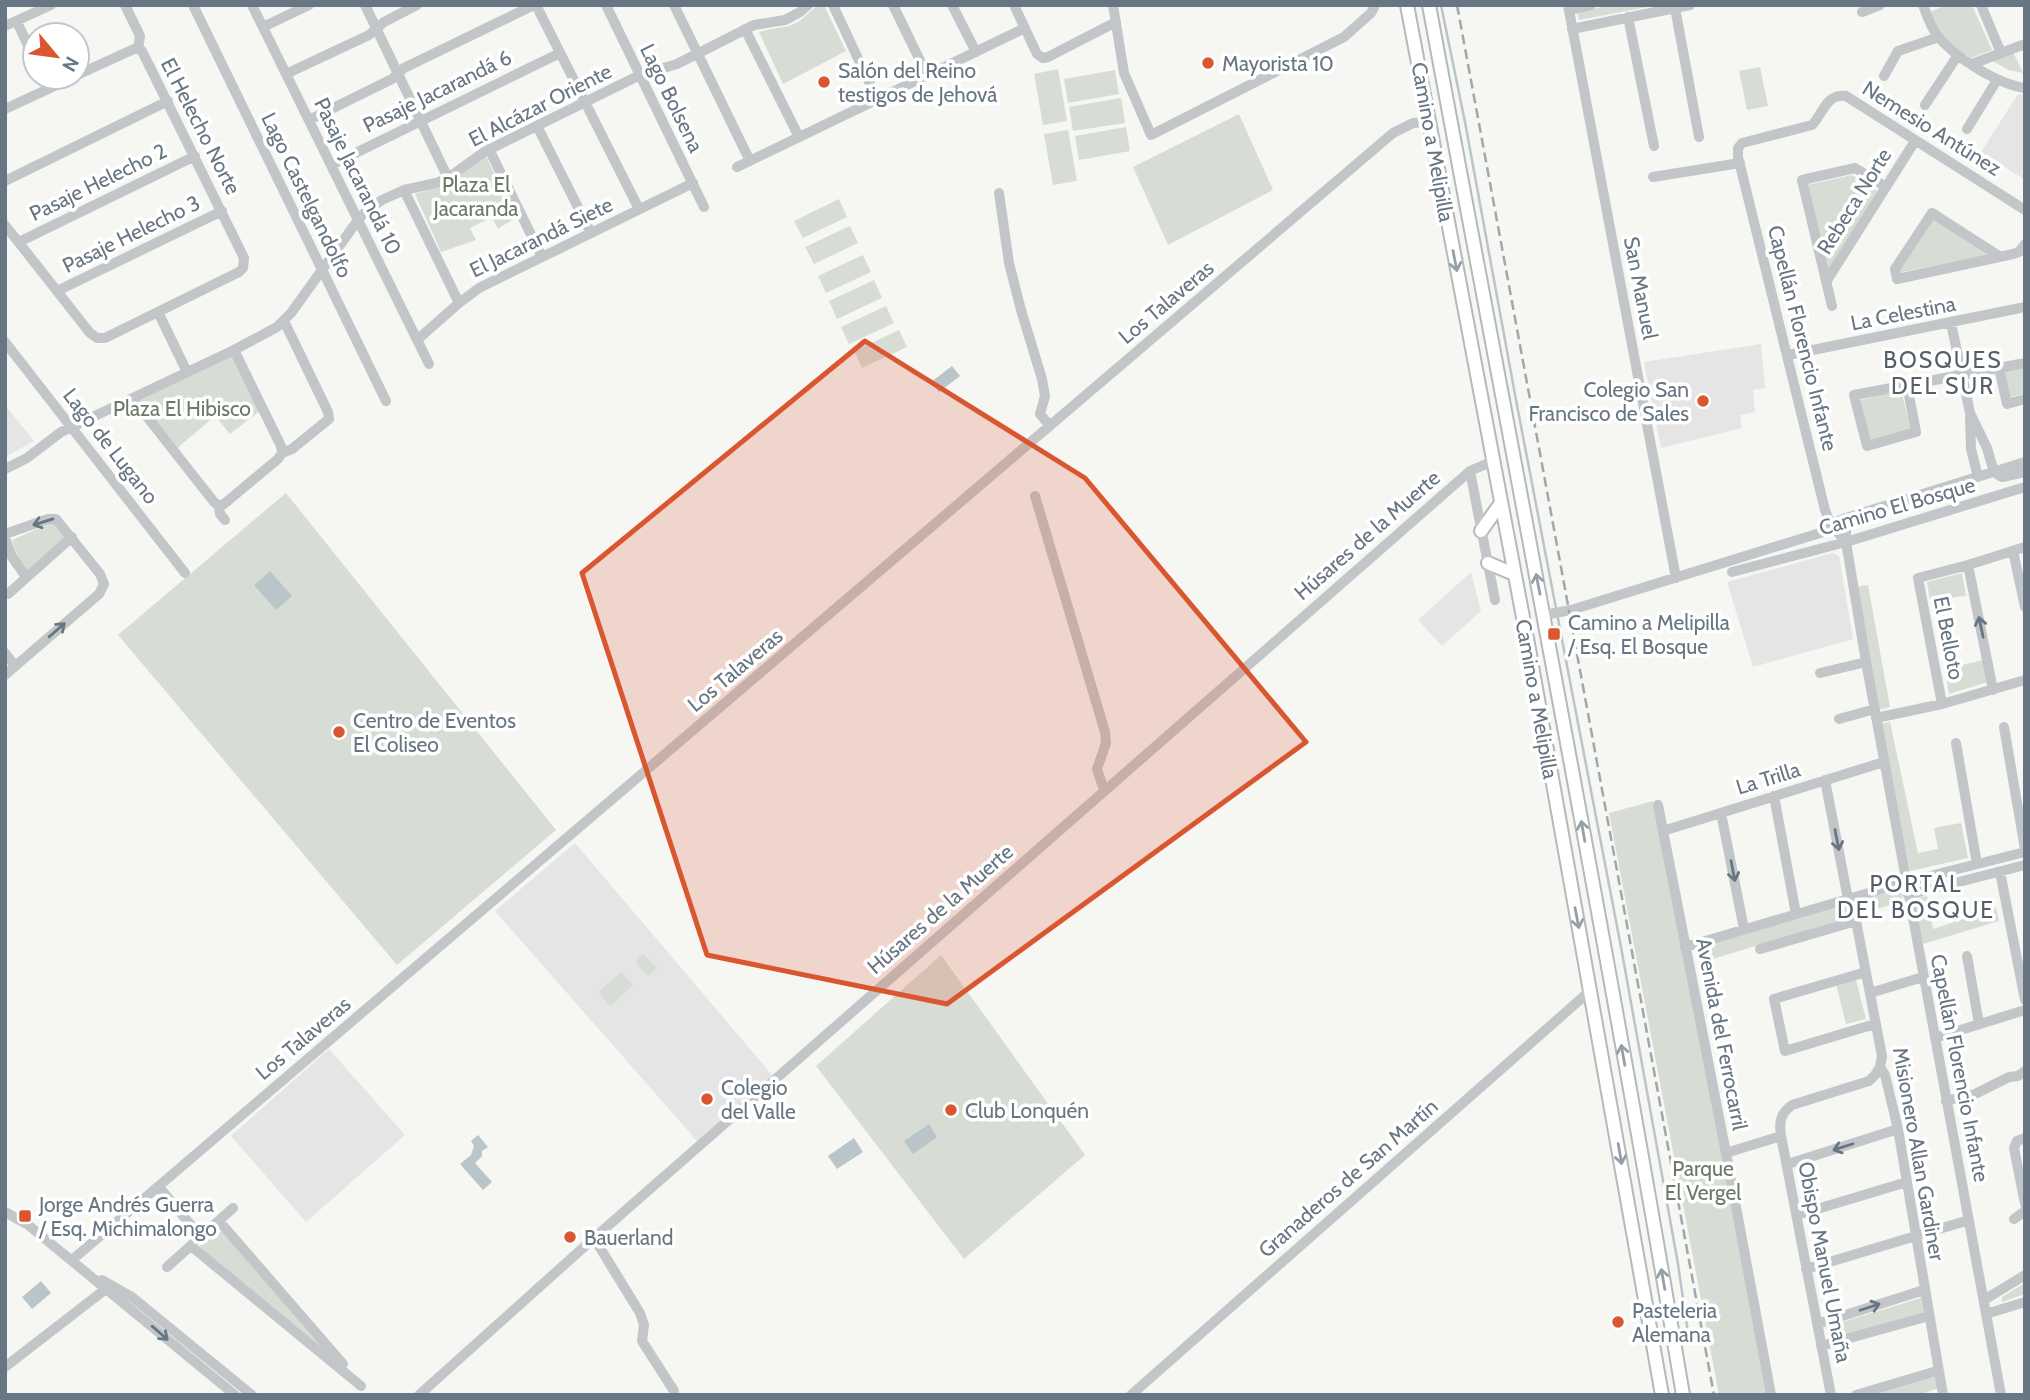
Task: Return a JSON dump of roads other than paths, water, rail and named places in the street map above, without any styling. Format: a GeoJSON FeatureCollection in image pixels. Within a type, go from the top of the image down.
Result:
{"type":"FeatureCollection","features":[{"type":"Feature","properties":{"kind":"main road","name":"Camino a Melipilla"},"geometry":{"type":"LineString","coordinates":[[1407,5],[1591,990],[1662,1395]]}},
{"type":"Feature","properties":{"kind":"main road","name":"Camino a Melipilla"},"geometry":{"type":"LineString","coordinates":[[1429,5],[1449,120],[1548,614],[1684,1395]]}},
{"type":"Feature","properties":{"kind":"main road"},"geometry":{"type":"LineString","coordinates":[[1425,97],[1445,93]]}},
{"type":"Feature","properties":{"kind":"main road"},"geometry":{"type":"LineString","coordinates":[[1428,122],[1449,120]]}},
{"type":"Feature","properties":{"kind":"main road"},"geometry":{"type":"LineString","coordinates":[[1481,531],[1501,502]]}},
{"type":"Feature","properties":{"kind":"main road"},"geometry":{"type":"LineString","coordinates":[[1488,562],[1514,574]]}},
{"type":"Feature","properties":{"kind":"street"},"geometry":{"type":"LineString","coordinates":[[21,40],[9,22],[51,5]]}},
{"type":"Feature","properties":{"kind":"street","name":"El Helecho Norte"},"geometry":{"type":"LineString","coordinates":[[125,5],[140,36],[138,49],[142,51],[168,101],[244,258],[244,266],[239,272],[158,312]]}},
{"type":"Feature","properties":{"kind":"street","name":"Lago Castelgandolfo"},"geometry":{"type":"LineString","coordinates":[[192,5],[386,401]]}},
{"type":"Feature","properties":{"kind":"street","name":"Pasaje Jacarandá 10"},"geometry":{"type":"LineString","coordinates":[[252,5],[429,364]]}},
{"type":"Feature","properties":{"kind":"street"},"geometry":{"type":"LineString","coordinates":[[263,27],[309,5]]}},
{"type":"Feature","properties":{"kind":"street"},"geometry":{"type":"LineString","coordinates":[[365,5],[448,178]]}},
{"type":"Feature","properties":{"kind":"street"},"geometry":{"type":"LineString","coordinates":[[286,74],[369,35],[384,22],[418,5]]}},
{"type":"Feature","properties":{"kind":"street"},"geometry":{"type":"LineString","coordinates":[[309,120],[392,79],[404,68],[535,5],[639,209]]}},
{"type":"Feature","properties":{"kind":"street","name":"Lago Bolsena"},"geometry":{"type":"LineString","coordinates":[[606,5],[704,207]]}},
{"type":"Feature","properties":{"kind":"street"},"geometry":{"type":"LineString","coordinates":[[674,5],[750,161]]}},
{"type":"Feature","properties":{"kind":"street"},"geometry":{"type":"LineString","coordinates":[[785,5],[791,17]]}},
{"type":"Feature","properties":{"kind":"street","name":"El Alcázar Oriente"},"geometry":{"type":"LineString","coordinates":[[5,469],[27,458],[61,432],[234,350],[284,321],[358,220],[374,205],[404,190],[448,178],[489,149],[640,75],[670,67],[745,29],[791,17],[808,5]]}},
{"type":"Feature","properties":{"kind":"street"},"geometry":{"type":"LineString","coordinates":[[832,5],[877,99]]}},
{"type":"Feature","properties":{"kind":"street"},"geometry":{"type":"LineString","coordinates":[[893,5],[927,75]]}},
{"type":"Feature","properties":{"kind":"street"},"geometry":{"type":"LineString","coordinates":[[953,5],[976,52]]}},
{"type":"Feature","properties":{"kind":"street"},"geometry":{"type":"LineString","coordinates":[[1014,5],[1037,54],[1046,58],[1116,22]]}},
{"type":"Feature","properties":{"kind":"street"},"geometry":{"type":"LineString","coordinates":[[1113,5],[1124,73],[1152,135],[1344,37],[1361,19],[1371,13],[1375,5]]}},
{"type":"Feature","properties":{"kind":"street"},"geometry":{"type":"LineString","coordinates":[[1569,8],[1591,5]]}},
{"type":"Feature","properties":{"kind":"street"},"geometry":{"type":"LineString","coordinates":[[1573,29],[1690,5]]}},
{"type":"Feature","properties":{"kind":"street"},"geometry":{"type":"LineString","coordinates":[[1862,12],[1880,5]]}},
{"type":"Feature","properties":{"kind":"street"},"geometry":{"type":"LineString","coordinates":[[1923,5],[1939,37],[1958,55],[1997,80],[2025,88]]}},
{"type":"Feature","properties":{"kind":"street"},"geometry":{"type":"LineString","coordinates":[[1981,5],[2001,53]]}},
{"type":"Feature","properties":{"kind":"street","name":"San Manuel"},"geometry":{"type":"LineString","coordinates":[[1569,8],[1676,578]]}},
{"type":"Feature","properties":{"kind":"street"},"geometry":{"type":"LineString","coordinates":[[1675,8],[1699,137]]}},
{"type":"Feature","properties":{"kind":"street"},"geometry":{"type":"LineString","coordinates":[[1628,17],[1654,146]]}},
{"type":"Feature","properties":{"kind":"street"},"geometry":{"type":"LineString","coordinates":[[737,167],[1025,28]]}},
{"type":"Feature","properties":{"kind":"street"},"geometry":{"type":"LineString","coordinates":[[745,29],[799,137]]}},
{"type":"Feature","properties":{"kind":"street"},"geometry":{"type":"LineString","coordinates":[[1884,76],[1898,51],[1939,37]]}},
{"type":"Feature","properties":{"kind":"street"},"geometry":{"type":"LineString","coordinates":[[1972,64],[2025,44]]}},
{"type":"Feature","properties":{"kind":"street"},"geometry":{"type":"LineString","coordinates":[[91,68],[134,48],[138,49]]}},
{"type":"Feature","properties":{"kind":"street","name":"Pasaje Jacarandá 6"},"geometry":{"type":"LineString","coordinates":[[331,164],[559,52]]}},
{"type":"Feature","properties":{"kind":"street"},"geometry":{"type":"LineString","coordinates":[[1926,105],[1958,55]]}},
{"type":"Feature","properties":{"kind":"street"},"geometry":{"type":"LineString","coordinates":[[1967,129],[1997,80]]}},
{"type":"Feature","properties":{"kind":"street"},"geometry":{"type":"LineString","coordinates":[[5,109],[44,91]]}},
{"type":"Feature","properties":{"kind":"street","name":"Nemesio Antúnez"},"geometry":{"type":"LineString","coordinates":[[1745,142],[1812,125],[1830,99],[1846,96],[2025,210]]}},
{"type":"Feature","properties":{"kind":"street"},"geometry":{"type":"LineString","coordinates":[[5,181],[168,101]]}},
{"type":"Feature","properties":{"kind":"street","name":"Los Talaveras"},"geometry":{"type":"LineString","coordinates":[[72,1260],[1393,133],[1413,123],[1428,122]]}},
{"type":"Feature","properties":{"kind":"street"},"geometry":{"type":"LineString","coordinates":[[537,126],[591,233]]}},
{"type":"Feature","properties":{"kind":"street","name":"Rebeca Norte"},"geometry":{"type":"LineString","coordinates":[[1826,282],[1915,141]]}},
{"type":"Feature","properties":{"kind":"street","name":"Capellán Florencio Infante"},"geometry":{"type":"LineString","coordinates":[[1745,142],[1738,148],[1740,163],[1825,510],[1831,526],[1846,542]]}},
{"type":"Feature","properties":{"kind":"street"},"geometry":{"type":"LineString","coordinates":[[489,149],[542,257]]}},
{"type":"Feature","properties":{"kind":"street","name":"Pasaje Helecho 2"},"geometry":{"type":"LineString","coordinates":[[19,242],[195,156]]}},
{"type":"Feature","properties":{"kind":"street"},"geometry":{"type":"LineString","coordinates":[[1653,177],[1740,163]]}},
{"type":"Feature","properties":{"kind":"street"},"geometry":{"type":"LineString","coordinates":[[1832,306],[1802,180],[1855,168],[1886,187]]}},
{"type":"Feature","properties":{"kind":"street","name":"El Jacarandá Siete"},"geometry":{"type":"LineString","coordinates":[[417,340],[479,288],[692,183]]}},
{"type":"Feature","properties":{"kind":"street"},"geometry":{"type":"LineString","coordinates":[[404,190],[459,303]]}},
{"type":"Feature","properties":{"kind":"street"},"geometry":{"type":"LineString","coordinates":[[999,192],[1009,263],[1044,388],[1045,396],[1040,414],[1051,426]]}},
{"type":"Feature","properties":{"kind":"street","name":"Pasaje Helecho 3"},"geometry":{"type":"LineString","coordinates":[[57,291],[222,211]]}},
{"type":"Feature","properties":{"kind":"street"},"geometry":{"type":"LineString","coordinates":[[1999,256],[1932,213],[1895,269],[1897,279],[2016,253],[2025,244]]}},
{"type":"Feature","properties":{"kind":"street"},"geometry":{"type":"LineString","coordinates":[[5,225],[90,333],[97,338],[105,338],[158,312],[187,372]]}},
{"type":"Feature","properties":{"kind":"street","name":"La Celestina"},"geometry":{"type":"LineString","coordinates":[[1788,355],[2025,307]]}},
{"type":"Feature","properties":{"kind":"street"},"geometry":{"type":"LineString","coordinates":[[219,506],[282,453],[327,421],[329,416],[284,321]]}},
{"type":"Feature","properties":{"kind":"street"},"geometry":{"type":"LineString","coordinates":[[1951,323],[1970,413],[1970,440],[1978,477]]}},
{"type":"Feature","properties":{"kind":"street","name":"Lago de Lugano"},"geometry":{"type":"LineString","coordinates":[[5,342],[186,573]]}},
{"type":"Feature","properties":{"kind":"street"},"geometry":{"type":"LineString","coordinates":[[234,350],[282,453]]}},
{"type":"Feature","properties":{"kind":"street"},"geometry":{"type":"LineString","coordinates":[[1907,385],[1916,432],[1867,446],[1854,395],[1907,385],[1962,375],[2025,363]]}},
{"type":"Feature","properties":{"kind":"street"},"geometry":{"type":"LineString","coordinates":[[1999,368],[2007,404],[2025,399]]}},
{"type":"Feature","properties":{"kind":"street"},"geometry":{"type":"LineString","coordinates":[[133,399],[219,506]]}},
{"type":"Feature","properties":{"kind":"street"},"geometry":{"type":"LineString","coordinates":[[1970,413],[1987,448],[1994,472]]}},
{"type":"Feature","properties":{"kind":"street","name":"Húsares de la Muerte"},"geometry":{"type":"LineString","coordinates":[[419,1395],[594,1238],[1470,471],[1493,461]]}},
{"type":"Feature","properties":{"kind":"street","name":"Camino El Bosque"},"geometry":{"type":"LineString","coordinates":[[1548,614],[1823,532],[1846,518],[2025,462]]}},
{"type":"Feature","properties":{"kind":"street"},"geometry":{"type":"LineString","coordinates":[[1470,471],[1495,600]]}},
{"type":"Feature","properties":{"kind":"street","name":"Camino El Bosque"},"geometry":{"type":"LineString","coordinates":[[1994,472],[2003,477],[2025,472]]}},
{"type":"Feature","properties":{"kind":"street","name":"Camino El Bosque"},"geometry":{"type":"LineString","coordinates":[[1732,572],[1846,542],[2025,488]]}},
{"type":"Feature","properties":{"kind":"street"},"geometry":{"type":"LineString","coordinates":[[1035,496],[1105,732],[1106,743],[1097,769],[1104,790]]}},
{"type":"Feature","properties":{"kind":"street"},"geometry":{"type":"LineString","coordinates":[[219,506],[219,514],[225,520]]}},
{"type":"Feature","properties":{"kind":"street","name":"Capellán Florencio Infante"},"geometry":{"type":"LineString","coordinates":[[1846,518],[1846,542],[1875,714],[2001,1395]]}},
{"type":"Feature","properties":{"kind":"street"},"geometry":{"type":"LineString","coordinates":[[5,674],[103,588],[102,577],[72,537],[57,520],[51,519],[5,536],[12,557],[26,577]]}},
{"type":"Feature","properties":{"kind":"street"},"geometry":{"type":"LineString","coordinates":[[8,594],[72,537]]}},
{"type":"Feature","properties":{"kind":"street"},"geometry":{"type":"LineString","coordinates":[[1993,690],[1968,565],[2025,547]]}},
{"type":"Feature","properties":{"kind":"street"},"geometry":{"type":"LineString","coordinates":[[2013,551],[2025,607]]}},
{"type":"Feature","properties":{"kind":"street"},"geometry":{"type":"LineString","coordinates":[[1755,553],[1779,560]]}},
{"type":"Feature","properties":{"kind":"street","name":"El Belloto"},"geometry":{"type":"LineString","coordinates":[[1942,704],[1918,578],[1968,565]]}},
{"type":"Feature","properties":{"kind":"street"},"geometry":{"type":"LineString","coordinates":[[5,653],[15,666]]}},
{"type":"Feature","properties":{"kind":"street"},"geometry":{"type":"LineString","coordinates":[[1820,673],[1866,662]]}},
{"type":"Feature","properties":{"kind":"street"},"geometry":{"type":"LineString","coordinates":[[1839,719],[1942,704],[2025,680]]}},
{"type":"Feature","properties":{"kind":"street"},"geometry":{"type":"LineString","coordinates":[[1685,947],[1906,882],[2025,851],[2004,727]]}},
{"type":"Feature","properties":{"kind":"street"},"geometry":{"type":"LineString","coordinates":[[1956,743],[1977,864]]}},
{"type":"Feature","properties":{"kind":"street","name":"La Trilla"},"geometry":{"type":"LineString","coordinates":[[1663,831],[1884,762]]}},
{"type":"Feature","properties":{"kind":"street"},"geometry":{"type":"LineString","coordinates":[[1825,780],[1848,900]]}},
{"type":"Feature","properties":{"kind":"street"},"geometry":{"type":"LineString","coordinates":[[1774,796],[1796,914]]}},
{"type":"Feature","properties":{"kind":"street","name":"Avenida del Ferrocarril"},"geometry":{"type":"LineString","coordinates":[[1658,806],[1771,1395]]}},
{"type":"Feature","properties":{"kind":"street"},"geometry":{"type":"LineString","coordinates":[[1721,813],[1744,929]]}},
{"type":"Feature","properties":{"kind":"street"},"geometry":{"type":"LineString","coordinates":[[1908,895],[2025,865]]}},
{"type":"Feature","properties":{"kind":"street"},"geometry":{"type":"LineString","coordinates":[[2000,872],[2025,1000]]}},
{"type":"Feature","properties":{"kind":"street","name":"Misionero Allan Gardiner"},"geometry":{"type":"LineString","coordinates":[[1760,949],[1856,921],[1882,1056],[1880,1067],[1885,1075],[1898,1129],[1940,1394]]}},
{"type":"Feature","properties":{"kind":"street"},"geometry":{"type":"LineString","coordinates":[[1967,956],[1979,1024]]}},
{"type":"Feature","properties":{"kind":"street"},"geometry":{"type":"LineString","coordinates":[[1866,972],[1774,999],[1785,1051],[1875,1024]]}},
{"type":"Feature","properties":{"kind":"street"},"geometry":{"type":"LineString","coordinates":[[1870,993],[1923,977]]}},
{"type":"Feature","properties":{"kind":"street","name":"Granaderos de San Martín"},"geometry":{"type":"LineString","coordinates":[[1131,1395],[1591,990]]}},
{"type":"Feature","properties":{"kind":"street"},"geometry":{"type":"LineString","coordinates":[[1935,1038],[2025,1010]]}},
{"type":"Feature","properties":{"kind":"street"},"geometry":{"type":"LineString","coordinates":[[1726,1153],[1781,1136],[1780,1119],[1792,1105],[1869,1081],[1880,1067]]}},
{"type":"Feature","properties":{"kind":"street"},"geometry":{"type":"LineString","coordinates":[[1946,1101],[1975,1094],[2009,1077],[2022,1076]]}},
{"type":"Feature","properties":{"kind":"street"},"geometry":{"type":"LineString","coordinates":[[1788,1164],[1898,1129]]}},
{"type":"Feature","properties":{"kind":"street","name":"Obispo Manuel Umaña"},"geometry":{"type":"LineString","coordinates":[[1781,1136],[1831,1395]]}},
{"type":"Feature","properties":{"kind":"street"},"geometry":{"type":"LineString","coordinates":[[2025,1138],[2017,1141],[2014,1147],[2025,1204]]}},
{"type":"Feature","properties":{"kind":"street"},"geometry":{"type":"LineString","coordinates":[[1797,1215],[1907,1182]]}},
{"type":"Feature","properties":{"kind":"street"},"geometry":{"type":"LineString","coordinates":[[159,1187],[201,1237]]}},
{"type":"Feature","properties":{"kind":"street"},"geometry":{"type":"LineString","coordinates":[[167,1267],[233,1209]]}},
{"type":"Feature","properties":{"kind":"street"},"geometry":{"type":"LineString","coordinates":[[2014,1219],[2025,1211]]}},
{"type":"Feature","properties":{"kind":"street"},"geometry":{"type":"LineString","coordinates":[[5,1212],[27,1224],[89,1273],[235,1395]]}},
{"type":"Feature","properties":{"kind":"street"},"geometry":{"type":"LineString","coordinates":[[1807,1269],[1969,1220]]}},
{"type":"Feature","properties":{"kind":"street"},"geometry":{"type":"LineString","coordinates":[[191,1246],[361,1386],[219,1221]]}},
{"type":"Feature","properties":{"kind":"street"},"geometry":{"type":"LineString","coordinates":[[594,1238],[640,1313],[645,1325],[642,1341],[674,1391]]}},
{"type":"Feature","properties":{"kind":"street"},"geometry":{"type":"LineString","coordinates":[[89,1273],[132,1297],[252,1395]]}},
{"type":"Feature","properties":{"kind":"street"},"geometry":{"type":"LineString","coordinates":[[1984,1300],[2025,1275]]}},
{"type":"Feature","properties":{"kind":"street"},"geometry":{"type":"LineString","coordinates":[[5,1367],[107,1288]]}},
{"type":"Feature","properties":{"kind":"street"},"geometry":{"type":"LineString","coordinates":[[1817,1324],[1924,1290]]}},
{"type":"Feature","properties":{"kind":"street"},"geometry":{"type":"LineString","coordinates":[[1986,1314],[2025,1302]]}},
{"type":"Feature","properties":{"kind":"street"},"geometry":{"type":"LineString","coordinates":[[1821,1346],[1929,1316]]}},
{"type":"Feature","properties":{"kind":"street"},"geometry":{"type":"LineString","coordinates":[[1856,1395],[1937,1371]]}},
{"type":"Feature","properties":{"kind":"waterway"},"geometry":{"type":"LineString","coordinates":[[1441,5],[1621,947],[1678,1264],[1689,1340]]}},
{"type":"Feature","properties":{"kind":"railway"},"geometry":{"type":"LineString","coordinates":[[1457,5],[1714,1395]]}},
{"type":"Feature","properties":{"kind":"place","name":"Mayorista 10"},"geometry":{"type":"Point","coordinates":[1208,63]}},
{"type":"Feature","properties":{"kind":"place","name":"Salón del Reino testigos de Jehová"},"geometry":{"type":"Point","coordinates":[824,82]}},
{"type":"Feature","properties":{"kind":"place","name":"Colegio San Francisco de Sales"},"geometry":{"type":"Point","coordinates":[1703,401]}},
{"type":"Feature","properties":{"kind":"place","name":"Camino a Melipilla / Esq. El Bosque"},"geometry":{"type":"Point","coordinates":[1554,634]}},
{"type":"Feature","properties":{"kind":"place","name":"Centro de Eventos El Coliseo"},"geometry":{"type":"Point","coordinates":[339,732]}},
{"type":"Feature","properties":{"kind":"place","name":"Colegio del Valle"},"geometry":{"type":"Point","coordinates":[707,1099]}},
{"type":"Feature","properties":{"kind":"place","name":"Club Lonquén"},"geometry":{"type":"Point","coordinates":[951,1110]}},
{"type":"Feature","properties":{"kind":"place","name":"Jorge Andrés Guerra / Esq. Michimalongo"},"geometry":{"type":"Point","coordinates":[25,1216]}},
{"type":"Feature","properties":{"kind":"place","name":"Bauerland"},"geometry":{"type":"Point","coordinates":[570,1237]}},
{"type":"Feature","properties":{"kind":"place","name":"Pasteleria Alemana"},"geometry":{"type":"Point","coordinates":[1618,1322]}},
{"type":"Feature","properties":{"kind":"district","name":"BOSQUES DEL SUR"},"geometry":{"type":"Point","coordinates":[1943,373]}},
{"type":"Feature","properties":{"kind":"district","name":"PORTAL DEL BOSQUE"},"geometry":{"type":"Point","coordinates":[1916,897]}},
{"type":"Feature","properties":{"kind":"park label","name":"Plaza El Jacaranda"},"geometry":{"type":"Point","coordinates":[476,196]}},
{"type":"Feature","properties":{"kind":"park label","name":"Plaza El Hibisco"},"geometry":{"type":"Point","coordinates":[182,408]}},
{"type":"Feature","properties":{"kind":"park label","name":"Parque El Vergel"},"geometry":{"type":"Point","coordinates":[1703,1180]}}]}
